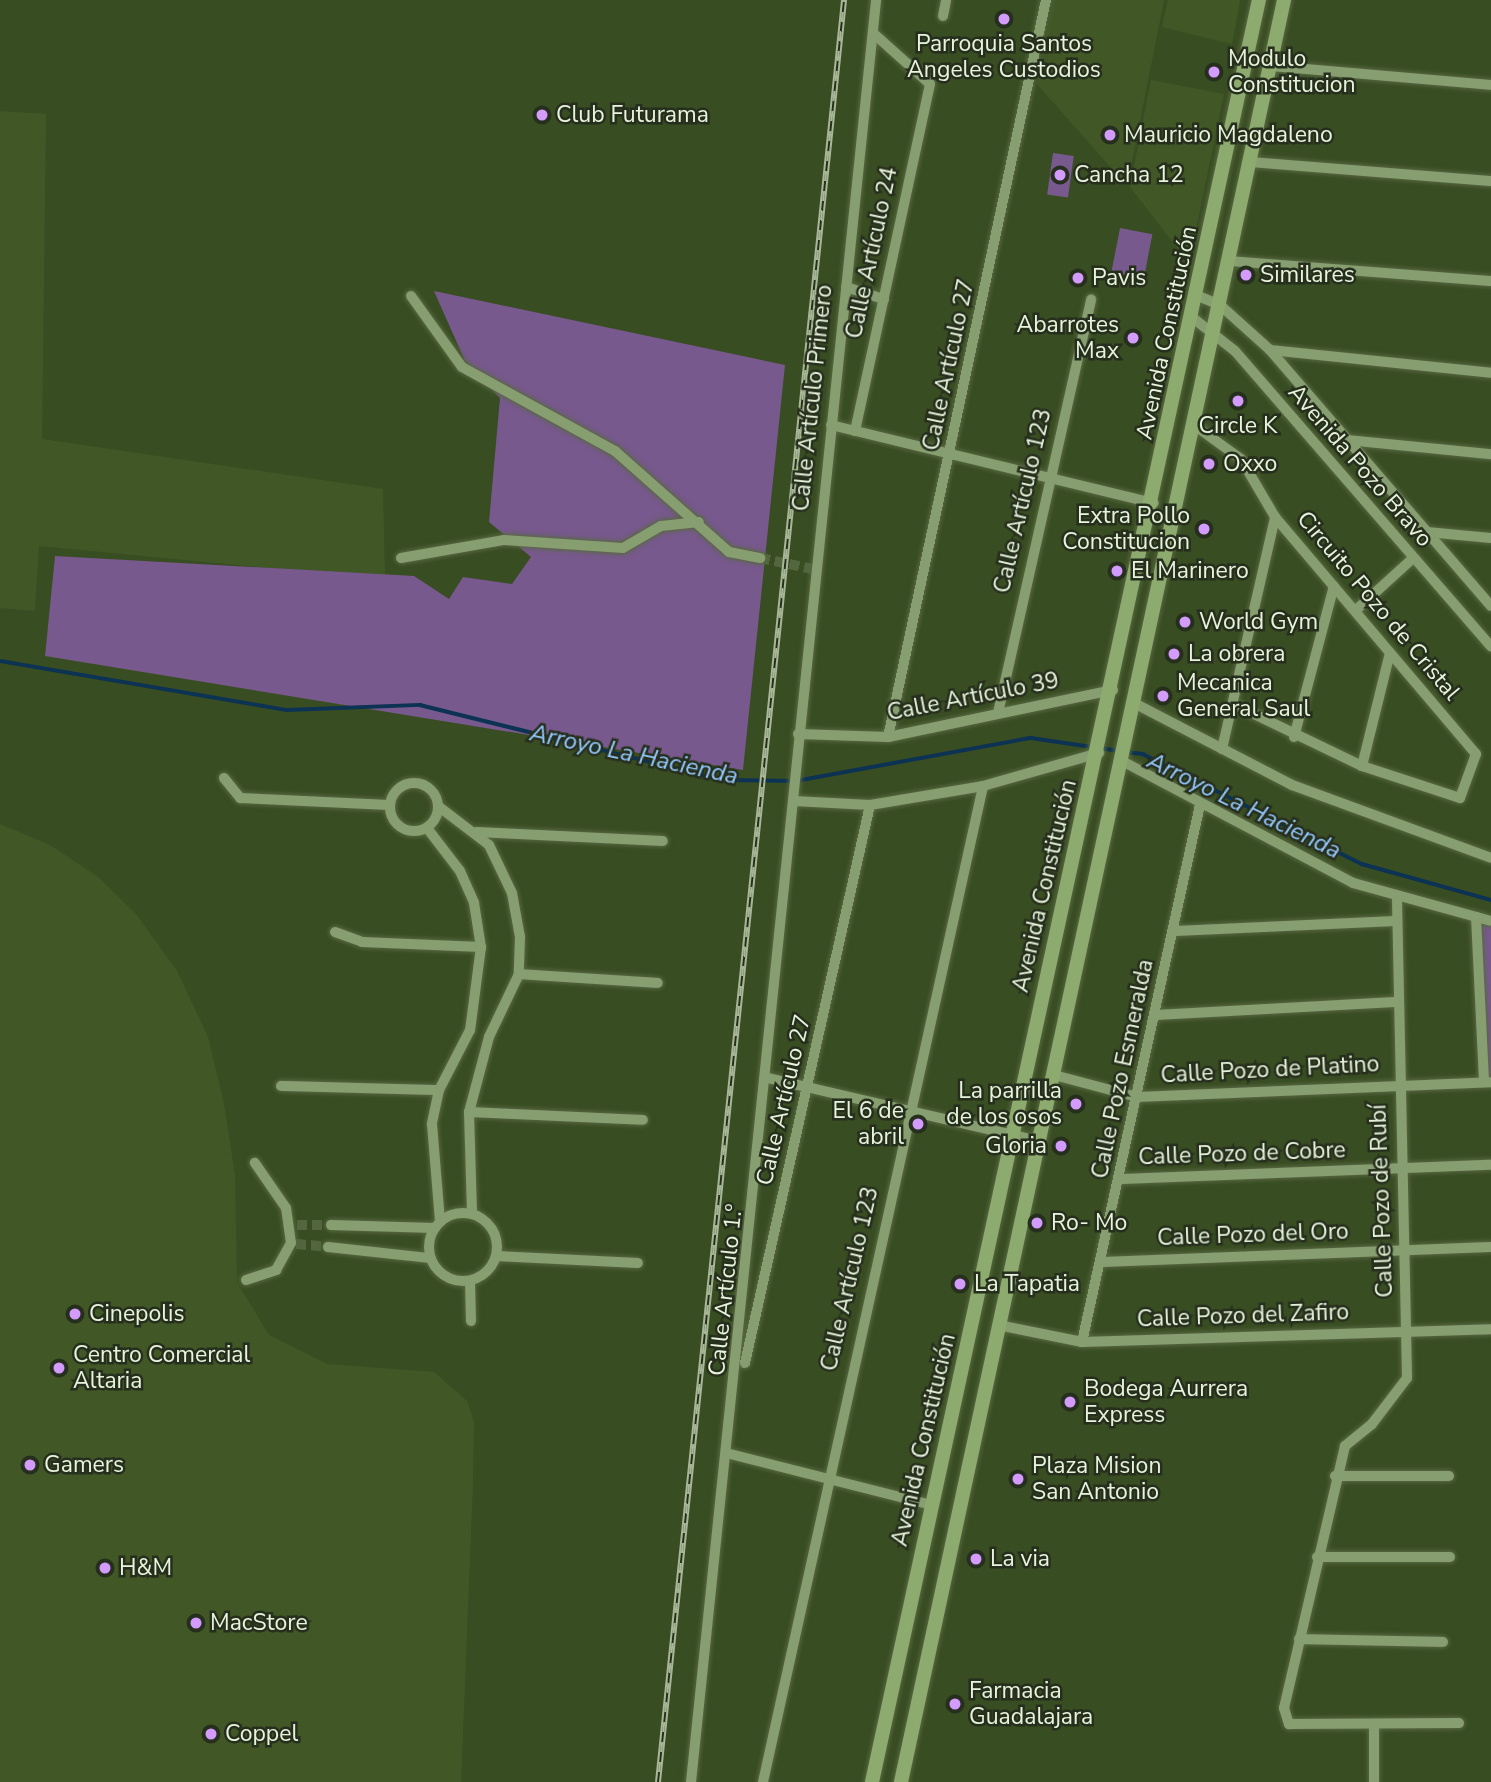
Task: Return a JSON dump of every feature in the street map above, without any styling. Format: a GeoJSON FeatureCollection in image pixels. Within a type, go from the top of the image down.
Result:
{"type":"FeatureCollection","features":[{"type":"Feature","properties":{"kind":"main road","name":"Avenida Constitución"},"geometry":{"type":"LineString","coordinates":[[872,1782],[1154,503],[1259,0]]}},
{"type":"Feature","properties":{"kind":"main road","name":"Avenida Constitución"},"geometry":{"type":"LineString","coordinates":[[901,1782],[1195,425],[1283,0]]}},
{"type":"Feature","properties":{"kind":"street","name":"Calle Artículo Primero"},"geometry":{"type":"LineString","coordinates":[[794,801],[795,760],[814,569],[876,0]]}},
{"type":"Feature","properties":{"kind":"street"},"geometry":{"type":"LineString","coordinates":[[943,16],[946,0]]}},
{"type":"Feature","properties":{"kind":"street","name":"Calle Artículo 27"},"geometry":{"type":"LineString","coordinates":[[888,737],[952,454],[1046,0]]}},
{"type":"Feature","properties":{"kind":"street","name":"Calle Artículo 24"},"geometry":{"type":"LineString","coordinates":[[855,431],[930,84],[873,33]]}},
{"type":"Feature","properties":{"kind":"street"},"geometry":{"type":"LineString","coordinates":[[1270,66],[1491,85]]}},
{"type":"Feature","properties":{"kind":"street"},"geometry":{"type":"LineString","coordinates":[[1249,162],[1491,181]]}},
{"type":"Feature","properties":{"kind":"street"},"geometry":{"type":"LineString","coordinates":[[1230,261],[1491,281]]}},
{"type":"Feature","properties":{"kind":"street"},"geometry":{"type":"LineString","coordinates":[[846,287],[884,299]]}},
{"type":"Feature","properties":{"kind":"street"},"geometry":{"type":"LineString","coordinates":[[411,296],[461,368],[615,451],[729,551],[760,558]]}},
{"type":"Feature","properties":{"kind":"street","name":"Avenida Pozo Bravo"},"geometry":{"type":"LineString","coordinates":[[1198,296],[1220,305],[1270,350],[1491,606]]}},
{"type":"Feature","properties":{"kind":"street","name":"Calle Artículo 123"},"geometry":{"type":"LineString","coordinates":[[998,713],[1091,299]]}},
{"type":"Feature","properties":{"kind":"street","name":"Avenida Pozo Bravo"},"geometry":{"type":"LineString","coordinates":[[1194,318],[1214,331],[1491,647]]}},
{"type":"Feature","properties":{"kind":"street"},"geometry":{"type":"LineString","coordinates":[[1270,350],[1491,373]]}},
{"type":"Feature","properties":{"kind":"street"},"geometry":{"type":"LineString","coordinates":[[831,425],[1154,503]]}},
{"type":"Feature","properties":{"kind":"street","name":"Circuito Pozo de Cristal"},"geometry":{"type":"LineString","coordinates":[[1195,425],[1241,459],[1275,517],[1476,754],[1460,798],[1362,766],[1294,737],[1233,704]]}},
{"type":"Feature","properties":{"kind":"street"},"geometry":{"type":"LineString","coordinates":[[1347,440],[1491,454]]}},
{"type":"Feature","properties":{"kind":"street","name":"Circuito Pozo de Cristal"},"geometry":{"type":"LineString","coordinates":[[1222,749],[1275,517]]}},
{"type":"Feature","properties":{"kind":"street"},"geometry":{"type":"LineString","coordinates":[[401,558],[504,540],[623,548],[661,526],[699,522]]}},
{"type":"Feature","properties":{"kind":"street"},"geometry":{"type":"LineString","coordinates":[[1427,532],[1491,538]]}},
{"type":"Feature","properties":{"kind":"street"},"geometry":{"type":"LineString","coordinates":[[1356,610],[1412,559]]}},
{"type":"Feature","properties":{"kind":"street"},"geometry":{"type":"LineString","coordinates":[[1294,737],[1334,586]]}},
{"type":"Feature","properties":{"kind":"street"},"geometry":{"type":"LineString","coordinates":[[1362,766],[1390,653]]}},
{"type":"Feature","properties":{"kind":"street","name":"Calle Artículo 39"},"geometry":{"type":"LineString","coordinates":[[798,734],[888,737],[1113,690]]}},
{"type":"Feature","properties":{"kind":"street"},"geometry":{"type":"LineString","coordinates":[[1133,708],[1292,785],[1491,858]]}},
{"type":"Feature","properties":{"kind":"street"},"geometry":{"type":"LineString","coordinates":[[794,801],[870,804],[983,786],[1099,750]]}},
{"type":"Feature","properties":{"kind":"street"},"geometry":{"type":"LineString","coordinates":[[1123,758],[1199,804],[1314,866],[1396,899],[1491,921]]}},
{"type":"Feature","properties":{"kind":"street"},"geometry":{"type":"LineString","coordinates":[[224,778],[240,798],[389,805]]}},
{"type":"Feature","properties":{"kind":"street"},"geometry":{"type":"LineString","coordinates":[[430,1258],[438,1225],[432,1165],[439,1090],[470,1030],[481,947],[474,903],[460,871],[427,828],[397,826],[389,805],[396,790],[418,783],[432,791],[438,806],[477,832],[512,893],[519,974],[489,1037],[469,1112],[472,1214],[495,1235],[496,1256]]}},
{"type":"Feature","properties":{"kind":"street","name":"Calle Artículo 123"},"geometry":{"type":"LineString","coordinates":[[763,1782],[827,1477],[983,786]]}},
{"type":"Feature","properties":{"kind":"street","name":"Calle Artículo 1.º"},"geometry":{"type":"LineString","coordinates":[[691,1782],[730,1454],[794,801]]}},
{"type":"Feature","properties":{"kind":"street","name":"Calle Artículo 27"},"geometry":{"type":"LineString","coordinates":[[735,1403],[810,1085],[870,804]]}},
{"type":"Feature","properties":{"kind":"street","name":"Calle Pozo Esmeralda"},"geometry":{"type":"LineString","coordinates":[[1082,1342],[1175,931],[1199,804]]}},
{"type":"Feature","properties":{"kind":"street"},"geometry":{"type":"LineString","coordinates":[[427,828],[438,806]]}},
{"type":"Feature","properties":{"kind":"street"},"geometry":{"type":"LineString","coordinates":[[477,832],[663,841]]}},
{"type":"Feature","properties":{"kind":"street","name":"Calle Pozo de Rubí"},"geometry":{"type":"LineString","coordinates":[[1335,1476],[1345,1446],[1405,1384],[1409,1363],[1404,1169],[1395,1002],[1396,899]]}},
{"type":"Feature","properties":{"kind":"street"},"geometry":{"type":"LineString","coordinates":[[1476,917],[1488,1082]]}},
{"type":"Feature","properties":{"kind":"street"},"geometry":{"type":"LineString","coordinates":[[1175,931],[1396,921]]}},
{"type":"Feature","properties":{"kind":"street"},"geometry":{"type":"LineString","coordinates":[[335,932],[362,942],[481,947]]}},
{"type":"Feature","properties":{"kind":"street"},"geometry":{"type":"LineString","coordinates":[[519,974],[658,982]]}},
{"type":"Feature","properties":{"kind":"street"},"geometry":{"type":"LineString","coordinates":[[1156,1015],[1395,1002]]}},
{"type":"Feature","properties":{"kind":"street"},"geometry":{"type":"LineString","coordinates":[[470,1030],[489,1037]]}},
{"type":"Feature","properties":{"kind":"street","name":"Calle Pozo de Platino"},"geometry":{"type":"LineString","coordinates":[[1054,1075],[1137,1097],[1488,1082]]}},
{"type":"Feature","properties":{"kind":"street"},"geometry":{"type":"LineString","coordinates":[[768,1078],[810,1085],[1040,1141]]}},
{"type":"Feature","properties":{"kind":"street"},"geometry":{"type":"LineString","coordinates":[[281,1086],[439,1090]]}},
{"type":"Feature","properties":{"kind":"street"},"geometry":{"type":"LineString","coordinates":[[469,1112],[643,1120]]}},
{"type":"Feature","properties":{"kind":"street"},"geometry":{"type":"LineString","coordinates":[[246,1280],[260,1278],[276,1270],[293,1243],[295,1225],[255,1163]]}},
{"type":"Feature","properties":{"kind":"street","name":"Calle Pozo de Cobre"},"geometry":{"type":"LineString","coordinates":[[1121,1179],[1491,1165]]}},
{"type":"Feature","properties":{"kind":"street"},"geometry":{"type":"LineString","coordinates":[[331,1225],[438,1225],[472,1214]]}},
{"type":"Feature","properties":{"kind":"street"},"geometry":{"type":"LineString","coordinates":[[328,1247],[430,1258],[446,1277],[470,1281]]}},
{"type":"Feature","properties":{"kind":"street","name":"Calle Pozo del Oro"},"geometry":{"type":"LineString","coordinates":[[1101,1262],[1491,1247]]}},
{"type":"Feature","properties":{"kind":"street"},"geometry":{"type":"LineString","coordinates":[[471,1321],[470,1281],[496,1256],[638,1263]]}},
{"type":"Feature","properties":{"kind":"street","name":"Calle Pozo del Zafiro"},"geometry":{"type":"LineString","coordinates":[[998,1325],[1082,1342],[1491,1329]]}},
{"type":"Feature","properties":{"kind":"street"},"geometry":{"type":"LineString","coordinates":[[730,1454],[932,1505]]}},
{"type":"Feature","properties":{"kind":"street"},"geometry":{"type":"LineString","coordinates":[[1449,1476],[1335,1476],[1284,1708],[1289,1724],[1459,1723]]}},
{"type":"Feature","properties":{"kind":"street"},"geometry":{"type":"LineString","coordinates":[[1317,1557],[1450,1557]]}},
{"type":"Feature","properties":{"kind":"street"},"geometry":{"type":"LineString","coordinates":[[1299,1639],[1443,1642]]}},
{"type":"Feature","properties":{"kind":"street"},"geometry":{"type":"LineString","coordinates":[[1374,1724],[1374,1782]]}},
{"type":"Feature","properties":{"kind":"shaded area","name":"Mauricio Magdaleno"},"geometry":{"type":"Polygon","coordinates":[[[1053,0],[1164,0],[1127,186],[1037,84],[1053,0]]]}},
{"type":"Feature","properties":{"kind":"shaded area"},"geometry":{"type":"Polygon","coordinates":[[[1168,0],[1240,0],[1232,44],[1162,27],[1168,0]]]}},
{"type":"Feature","properties":{"kind":"shaded area"},"geometry":{"type":"Polygon","coordinates":[[[1151,80],[1224,94],[1189,263],[1130,187],[1151,80]]]}},
{"type":"Feature","properties":{"kind":"shaded area"},"geometry":{"type":"Polygon","coordinates":[[[0,111],[46,114],[42,439],[383,489],[385,579],[39,546],[35,611],[0,608],[0,111]]]}},
{"type":"Feature","properties":{"kind":"shaded area","name":"Cancha 12"},"geometry":{"type":"Polygon","coordinates":[[[1053,153],[1074,156],[1068,198],[1047,195],[1053,153]]]}},
{"type":"Feature","properties":{"kind":"shaded area"},"geometry":{"type":"Polygon","coordinates":[[[1120,228],[1152,234],[1143,282],[1111,276],[1120,228]]]}},
{"type":"Feature","properties":{"kind":"shaded area"},"geometry":{"type":"Polygon","coordinates":[[[434,291],[785,365],[743,770],[45,656],[55,556],[414,576],[449,599],[463,577],[512,584],[531,557],[489,522],[500,398],[465,361],[434,291]]]}},
{"type":"Feature","properties":{"kind":"shaded area","name":"Centro Comercial Altaria"},"geometry":{"type":"Polygon","coordinates":[[[0,824],[50,845],[98,877],[136,914],[177,971],[208,1037],[224,1104],[235,1175],[237,1282],[269,1335],[327,1364],[434,1372],[467,1401],[474,1422],[461,1782],[0,1782],[0,824]]]}},
{"type":"Feature","properties":{"kind":"shaded area"},"geometry":{"type":"Polygon","coordinates":[[[1477,918],[1491,922],[1491,1081],[1485,1081],[1477,918]]]}},
{"type":"Feature","properties":{"kind":"waterway","name":"Arroyo La Hacienda"},"geometry":{"type":"LineString","coordinates":[[0,661],[287,710],[420,705],[722,780],[796,781],[1031,738],[1093,747]]}},
{"type":"Feature","properties":{"kind":"waterway","name":"Arroyo La Hacienda"},"geometry":{"type":"LineString","coordinates":[[1101,748],[1118,751]]}},
{"type":"Feature","properties":{"kind":"waterway","name":"Arroyo La Hacienda"},"geometry":{"type":"LineString","coordinates":[[1125,752],[1143,754],[1362,864],[1491,900]]}},
{"type":"Feature","properties":{"kind":"tunnel"},"geometry":{"type":"LineString","coordinates":[[760,558],[812,569]]}},
{"type":"Feature","properties":{"kind":"tunnel"},"geometry":{"type":"LineString","coordinates":[[297,1225],[331,1225]]}},
{"type":"Feature","properties":{"kind":"tunnel"},"geometry":{"type":"LineString","coordinates":[[296,1244],[328,1247]]}},
{"type":"Feature","properties":{"kind":"railway"},"geometry":{"type":"LineString","coordinates":[[658,1782],[844,0]]}},
{"type":"Feature","properties":{"kind":"place","name":"Parroquia Santos Angeles Custodios"},"geometry":{"type":"Point","coordinates":[1004,19]}},
{"type":"Feature","properties":{"kind":"place","name":"Modulo Constitucion"},"geometry":{"type":"Point","coordinates":[1214,72]}},
{"type":"Feature","properties":{"kind":"place","name":"Club Futurama"},"geometry":{"type":"Point","coordinates":[542,115]}},
{"type":"Feature","properties":{"kind":"place","name":"Mauricio Magdaleno"},"geometry":{"type":"Point","coordinates":[1110,135]}},
{"type":"Feature","properties":{"kind":"place","name":"Cancha 12"},"geometry":{"type":"Point","coordinates":[1060,175]}},
{"type":"Feature","properties":{"kind":"place","name":"Similares"},"geometry":{"type":"Point","coordinates":[1246,275]}},
{"type":"Feature","properties":{"kind":"place","name":"Pavis"},"geometry":{"type":"Point","coordinates":[1078,278]}},
{"type":"Feature","properties":{"kind":"place","name":"Abarrotes Max"},"geometry":{"type":"Point","coordinates":[1133,338]}},
{"type":"Feature","properties":{"kind":"place","name":"Circle K"},"geometry":{"type":"Point","coordinates":[1238,401]}},
{"type":"Feature","properties":{"kind":"place","name":"Oxxo"},"geometry":{"type":"Point","coordinates":[1209,464]}},
{"type":"Feature","properties":{"kind":"place","name":"Extra Pollo Constitucion"},"geometry":{"type":"Point","coordinates":[1204,529]}},
{"type":"Feature","properties":{"kind":"place","name":"El Marinero"},"geometry":{"type":"Point","coordinates":[1117,571]}},
{"type":"Feature","properties":{"kind":"place","name":"World Gym"},"geometry":{"type":"Point","coordinates":[1185,622]}},
{"type":"Feature","properties":{"kind":"place","name":"La obrera"},"geometry":{"type":"Point","coordinates":[1174,654]}},
{"type":"Feature","properties":{"kind":"place","name":"Mecanica General Saul"},"geometry":{"type":"Point","coordinates":[1163,696]}},
{"type":"Feature","properties":{"kind":"place","name":"La parrilla de los osos"},"geometry":{"type":"Point","coordinates":[1076,1104]}},
{"type":"Feature","properties":{"kind":"place","name":"El 6 de abril"},"geometry":{"type":"Point","coordinates":[918,1124]}},
{"type":"Feature","properties":{"kind":"place","name":"Gloria"},"geometry":{"type":"Point","coordinates":[1061,1146]}},
{"type":"Feature","properties":{"kind":"place","name":"Ro- Mo"},"geometry":{"type":"Point","coordinates":[1037,1223]}},
{"type":"Feature","properties":{"kind":"place","name":"La Tapatia"},"geometry":{"type":"Point","coordinates":[960,1284]}},
{"type":"Feature","properties":{"kind":"place","name":"Cinepolis"},"geometry":{"type":"Point","coordinates":[75,1314]}},
{"type":"Feature","properties":{"kind":"place","name":"Centro Comercial Altaria"},"geometry":{"type":"Point","coordinates":[59,1368]}},
{"type":"Feature","properties":{"kind":"place","name":"Bodega Aurrera Express"},"geometry":{"type":"Point","coordinates":[1070,1402]}},
{"type":"Feature","properties":{"kind":"place","name":"Gamers"},"geometry":{"type":"Point","coordinates":[30,1465]}},
{"type":"Feature","properties":{"kind":"place","name":"Plaza Mision San Antonio"},"geometry":{"type":"Point","coordinates":[1018,1479]}},
{"type":"Feature","properties":{"kind":"place","name":"La via"},"geometry":{"type":"Point","coordinates":[976,1559]}},
{"type":"Feature","properties":{"kind":"place","name":"H&M"},"geometry":{"type":"Point","coordinates":[105,1568]}},
{"type":"Feature","properties":{"kind":"place","name":"MacStore"},"geometry":{"type":"Point","coordinates":[196,1623]}},
{"type":"Feature","properties":{"kind":"place","name":"Farmacia Guadalajara"},"geometry":{"type":"Point","coordinates":[955,1704]}},
{"type":"Feature","properties":{"kind":"place","name":"Coppel"},"geometry":{"type":"Point","coordinates":[211,1734]}}]}
